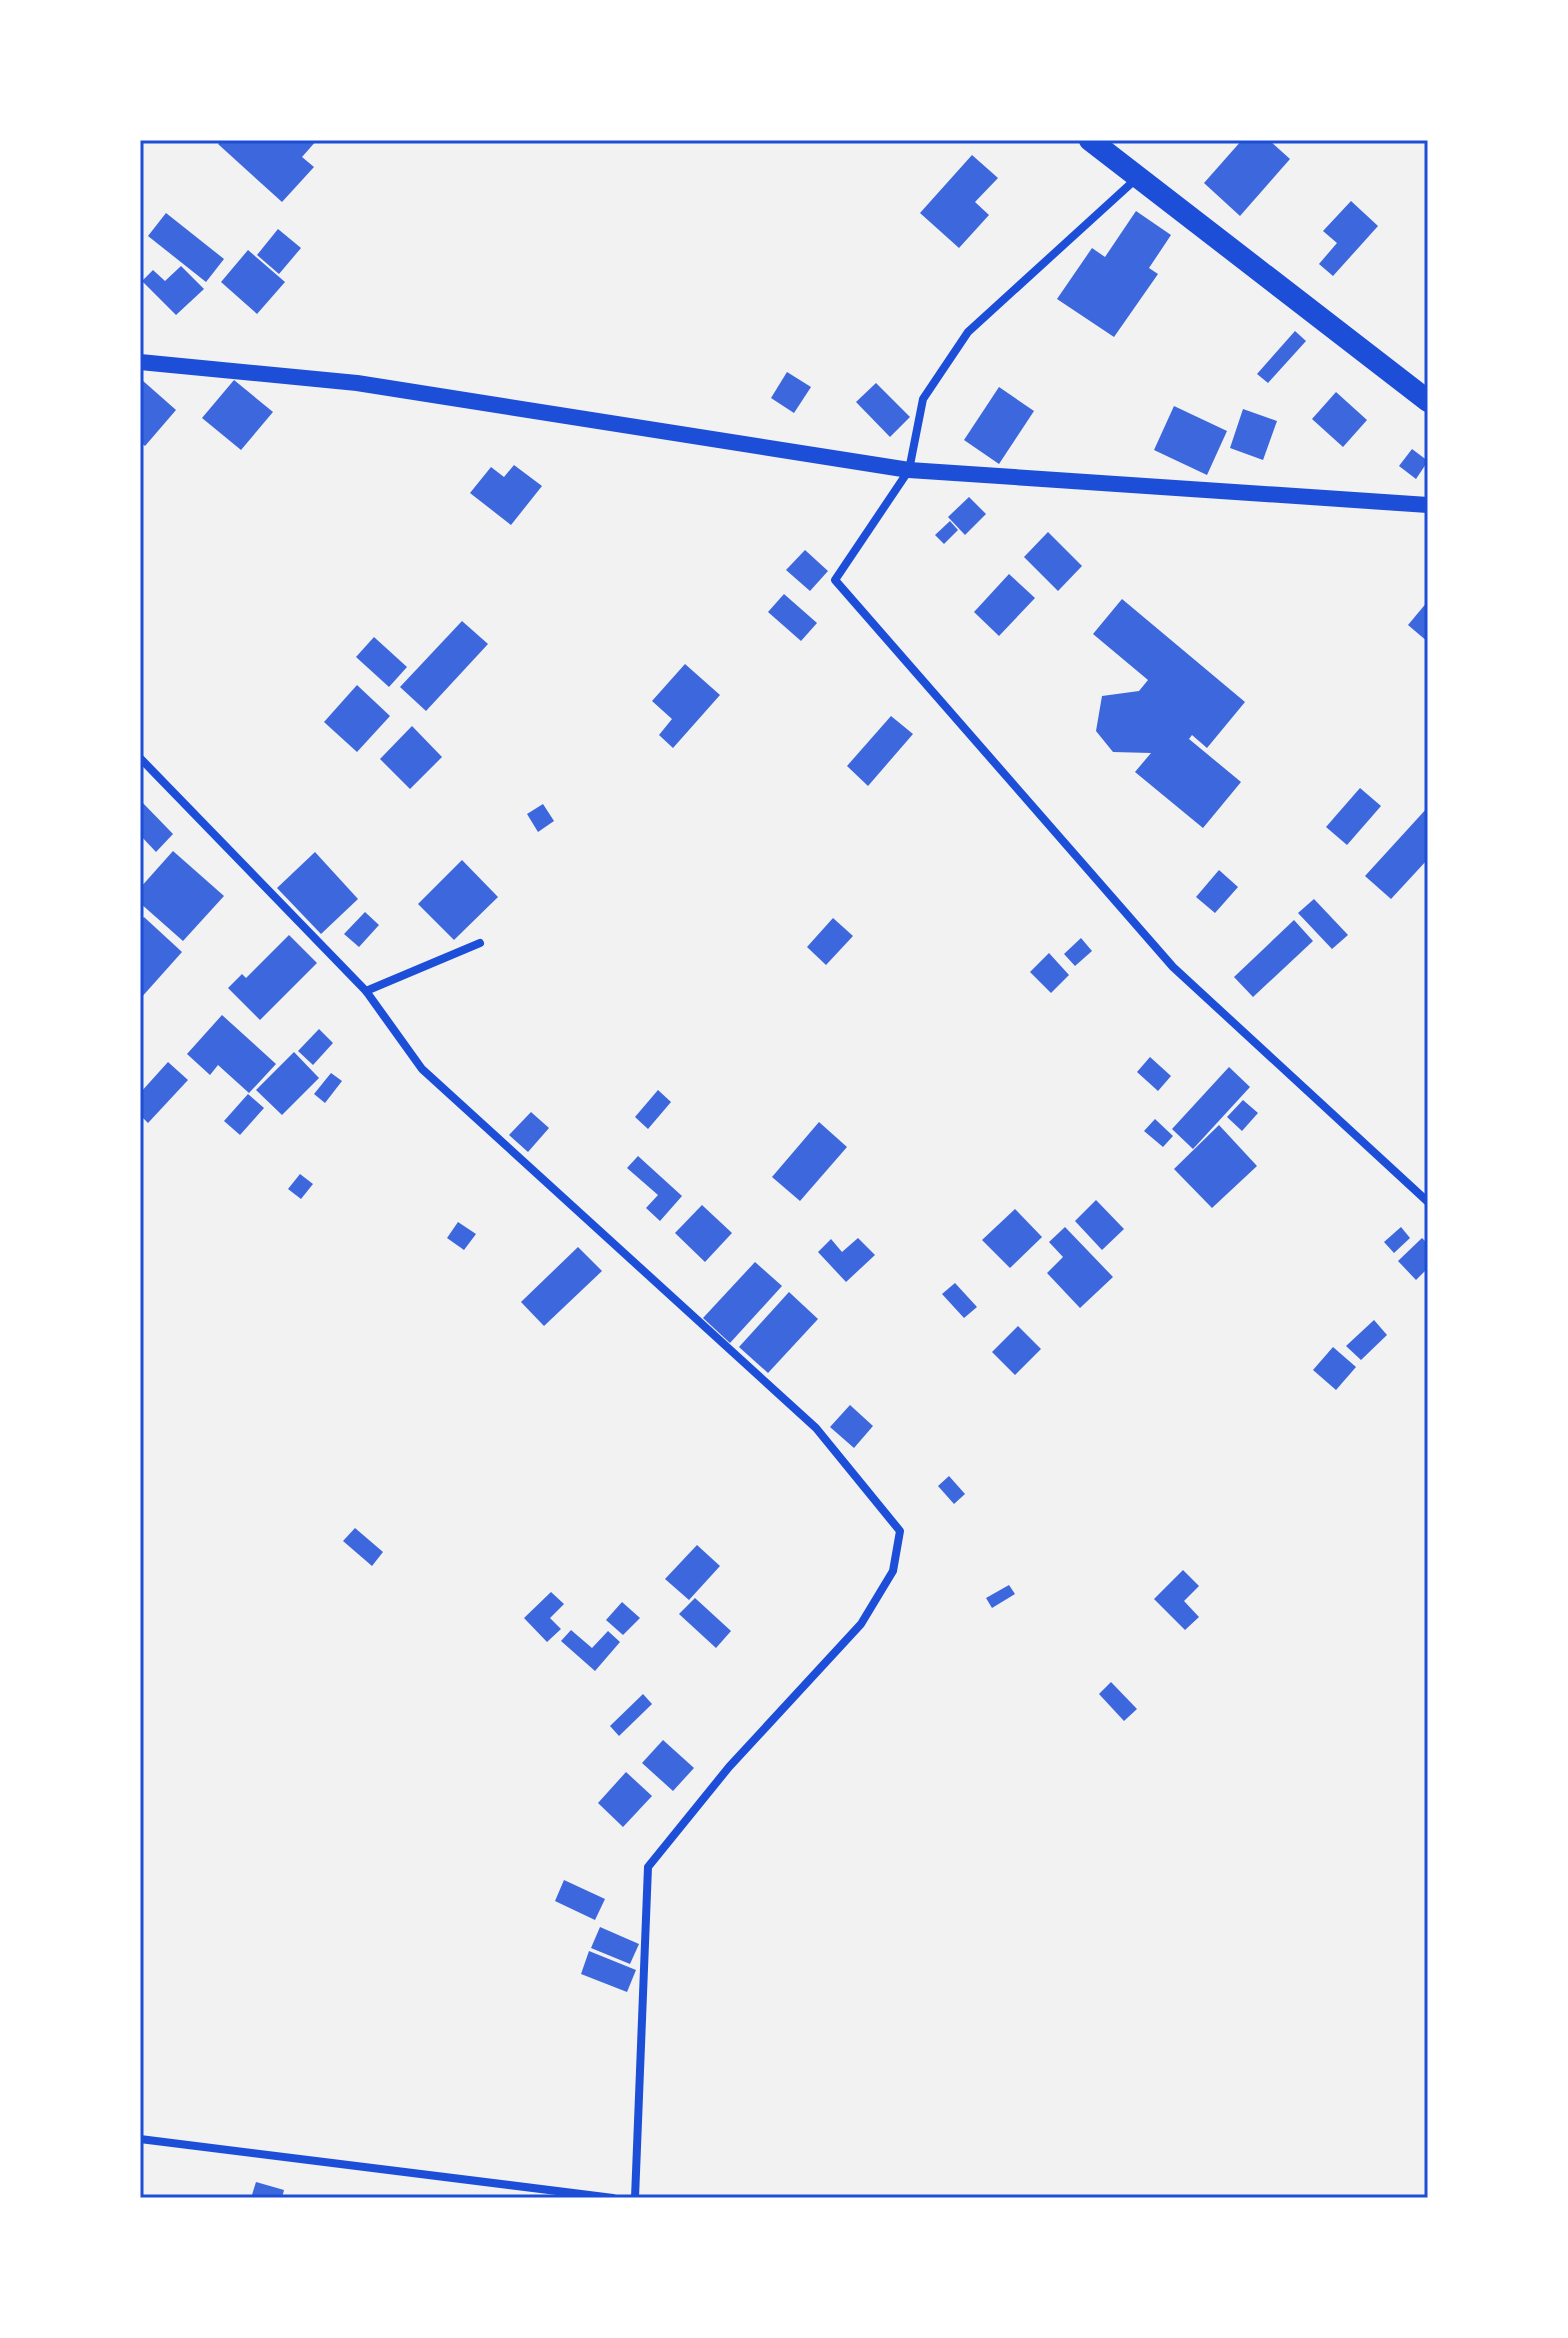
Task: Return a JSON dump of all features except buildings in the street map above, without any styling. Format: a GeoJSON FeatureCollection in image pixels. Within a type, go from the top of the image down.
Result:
{"type":"FeatureCollection","features":[{"type":"Feature","properties":{"kind":"highway"},"geometry":{"type":"LineString","coordinates":[[1090,140],[1428,401]]}},
{"type":"Feature","properties":{"kind":"main road"},"geometry":{"type":"LineString","coordinates":[[140,362],[357,383],[909,470],[1428,505]]}},
{"type":"Feature","properties":{"kind":"street"},"geometry":{"type":"LineString","coordinates":[[1138,177],[968,332],[923,399],[909,470],[835,580],[1173,967],[1428,1202]]}},
{"type":"Feature","properties":{"kind":"street"},"geometry":{"type":"LineString","coordinates":[[140,758],[366,991],[422,1069],[816,1428],[900,1531],[893,1571],[861,1624],[729,1767],[648,1867],[635,2198]]}},
{"type":"Feature","properties":{"kind":"street"},"geometry":{"type":"LineString","coordinates":[[366,991],[480,943]]}},
{"type":"Feature","properties":{"kind":"street"},"geometry":{"type":"LineString","coordinates":[[140,2139],[613,2198]]}}]}
